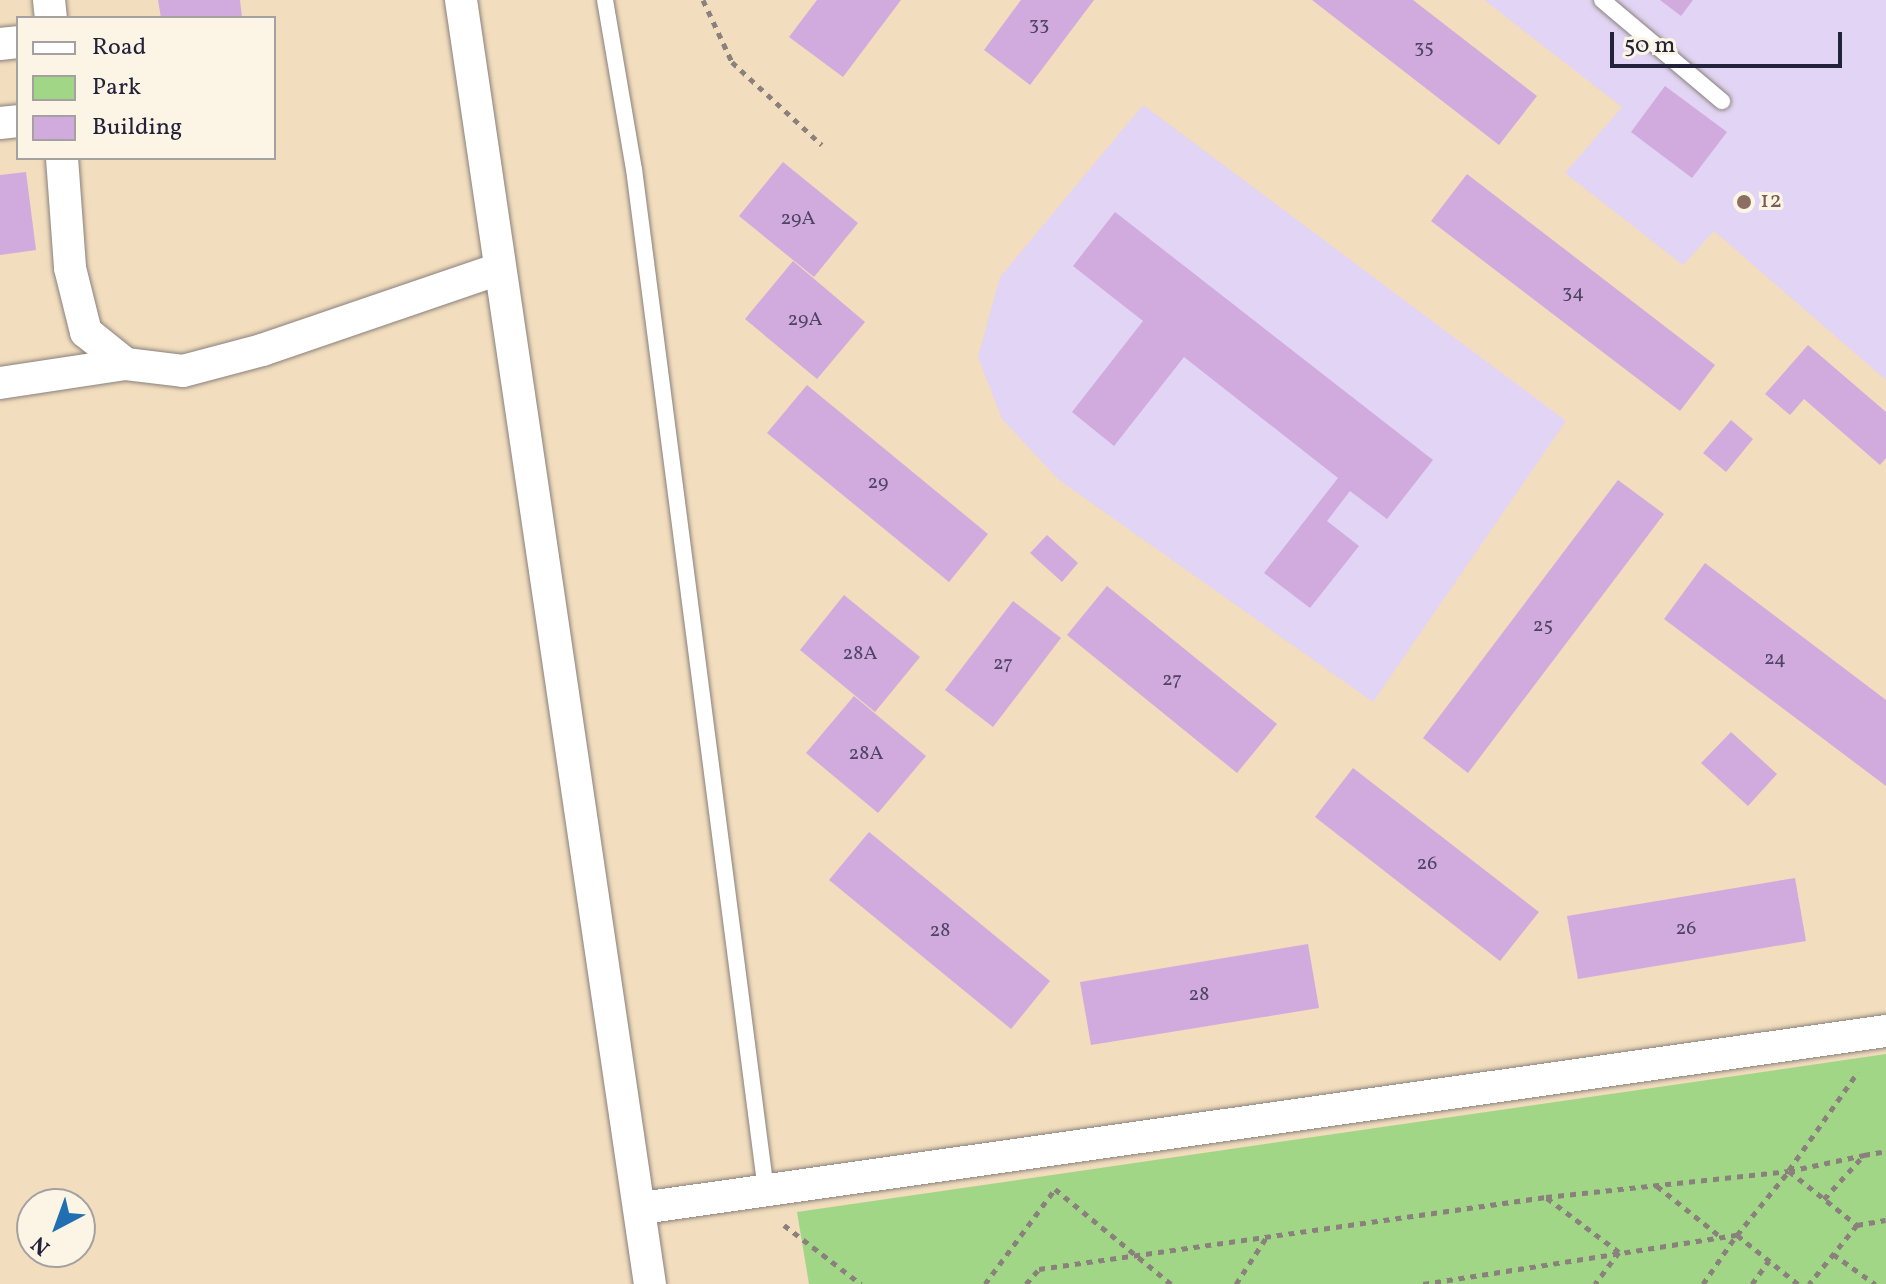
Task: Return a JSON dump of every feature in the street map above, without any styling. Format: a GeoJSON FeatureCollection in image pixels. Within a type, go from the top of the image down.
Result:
{"type":"FeatureCollection","features":[{"type":"Feature","properties":{"kind":"street"},"geometry":{"type":"LineString","coordinates":[[461,0],[642,1208],[650,1284]]}},
{"type":"Feature","properties":{"kind":"street"},"geometry":{"type":"LineString","coordinates":[[62,160],[70,268],[86,332],[126,364]]}},
{"type":"Feature","properties":{"kind":"street"},"geometry":{"type":"LineString","coordinates":[[0,383],[126,364],[183,371],[262,350],[499,269]]}},
{"type":"Feature","properties":{"kind":"street"},"geometry":{"type":"LineString","coordinates":[[642,1208],[1886,1031]]}},
{"type":"Feature","properties":{"kind":"lane"},"geometry":{"type":"LineString","coordinates":[[605,0],[634,169],[766,1191]]}},
{"type":"Feature","properties":{"kind":"lane"},"geometry":{"type":"LineString","coordinates":[[1602,0],[1722,101]]}},
{"type":"Feature","properties":{"kind":"path"},"geometry":{"type":"LineString","coordinates":[[703,0],[732,62],[822,145]]}},
{"type":"Feature","properties":{"kind":"path"},"geometry":{"type":"LineString","coordinates":[[1703,1284],[1737,1235],[1789,1171],[1858,1072]]}},
{"type":"Feature","properties":{"kind":"path"},"geometry":{"type":"LineString","coordinates":[[1026,1284],[1039,1269],[1546,1197],[1789,1171],[1886,1151]]}},
{"type":"Feature","properties":{"kind":"path"},"geometry":{"type":"LineString","coordinates":[[1824,1199],[1864,1155]]}},
{"type":"Feature","properties":{"kind":"path"},"geometry":{"type":"LineString","coordinates":[[1789,1171],[1857,1225]]}},
{"type":"Feature","properties":{"kind":"path"},"geometry":{"type":"LineString","coordinates":[[1657,1185],[1722,1237]]}},
{"type":"Feature","properties":{"kind":"path"},"geometry":{"type":"LineString","coordinates":[[985,1284],[1055,1189],[1171,1284]]}},
{"type":"Feature","properties":{"kind":"path"},"geometry":{"type":"LineString","coordinates":[[1546,1197],[1619,1252]]}},
{"type":"Feature","properties":{"kind":"path"},"geometry":{"type":"LineString","coordinates":[[1809,1284],[1857,1225],[1886,1220]]}},
{"type":"Feature","properties":{"kind":"path"},"geometry":{"type":"LineString","coordinates":[[784,1225],[861,1284]]}},
{"type":"Feature","properties":{"kind":"path"},"geometry":{"type":"LineString","coordinates":[[1423,1284],[1737,1235],[1798,1284]]}},
{"type":"Feature","properties":{"kind":"path"},"geometry":{"type":"LineString","coordinates":[[1236,1284],[1266,1237]]}},
{"type":"Feature","properties":{"kind":"path"},"geometry":{"type":"LineString","coordinates":[[1595,1284],[1619,1252]]}},
{"type":"Feature","properties":{"kind":"path"},"geometry":{"type":"LineString","coordinates":[[1833,1254],[1875,1284]]}},
{"type":"Feature","properties":{"kind":"path"},"geometry":{"type":"LineString","coordinates":[[1752,1284],[1769,1261]]}},
{"type":"Feature","properties":{"kind":"shaded area","name":"12"},"geometry":{"type":"Polygon","coordinates":[[[1484,0],[1886,0],[1886,380],[1714,231],[1683,265],[1565,173],[1622,107],[1484,0]]]}},
{"type":"Feature","properties":{"kind":"shaded area"},"geometry":{"type":"Polygon","coordinates":[[[1143,105],[1566,421],[1373,702],[1059,480],[1002,419],[978,357],[1000,277],[1143,105]]]}},
{"type":"Feature","properties":{"kind":"green space"},"geometry":{"type":"Polygon","coordinates":[[[1886,1054],[1886,1284],[809,1284],[797,1212],[1886,1054]]]}},
{"type":"Feature","properties":{"kind":"building"},"geometry":{"type":"Polygon","coordinates":[[[158,0],[240,0],[242,16],[161,16],[158,0]]]}},
{"type":"Feature","properties":{"kind":"building"},"geometry":{"type":"Polygon","coordinates":[[[817,0],[901,0],[843,77],[789,37],[817,0]]]}},
{"type":"Feature","properties":{"kind":"building"},"geometry":{"type":"Polygon","coordinates":[[[1021,0],[1094,0],[1030,85],[984,50],[1021,0]]]}},
{"type":"Feature","properties":{"kind":"building"},"geometry":{"type":"Polygon","coordinates":[[[1312,0],[1413,0],[1537,96],[1499,145],[1312,0]]]}},
{"type":"Feature","properties":{"kind":"building"},"geometry":{"type":"Polygon","coordinates":[[[1660,0],[1693,0],[1681,16],[1660,0]]]}},
{"type":"Feature","properties":{"kind":"building"},"geometry":{"type":"Polygon","coordinates":[[[1665,86],[1727,132],[1692,178],[1631,132],[1665,86]]]}},
{"type":"Feature","properties":{"kind":"building"},"geometry":{"type":"Polygon","coordinates":[[[783,162],[858,223],[814,277],[739,216],[783,162]]]}},
{"type":"Feature","properties":{"kind":"building"},"geometry":{"type":"Polygon","coordinates":[[[26,172],[36,250],[0,255],[0,175],[26,172]]]}},
{"type":"Feature","properties":{"kind":"building"},"geometry":{"type":"Polygon","coordinates":[[[1467,174],[1715,365],[1680,411],[1431,221],[1467,174]]]}},
{"type":"Feature","properties":{"kind":"building"},"geometry":{"type":"Polygon","coordinates":[[[1115,212],[1433,460],[1387,519],[1350,491],[1327,521],[1359,546],[1310,608],[1264,573],[1338,478],[1184,357],[1114,446],[1072,412],[1143,321],[1073,266],[1115,212]]]}},
{"type":"Feature","properties":{"kind":"building"},"geometry":{"type":"Polygon","coordinates":[[[793,261],[865,322],[817,379],[745,319],[793,261]]]}},
{"type":"Feature","properties":{"kind":"building"},"geometry":{"type":"Polygon","coordinates":[[[1808,345],[1886,412],[1886,458],[1880,465],[1804,399],[1790,415],[1765,394],[1808,345]]]}},
{"type":"Feature","properties":{"kind":"building"},"geometry":{"type":"Polygon","coordinates":[[[807,385],[988,534],[949,582],[767,433],[807,385]]]}},
{"type":"Feature","properties":{"kind":"building"},"geometry":{"type":"Polygon","coordinates":[[[1731,420],[1753,439],[1726,472],[1703,453],[1731,420]]]}},
{"type":"Feature","properties":{"kind":"building"},"geometry":{"type":"Polygon","coordinates":[[[1618,480],[1664,514],[1468,773],[1423,738],[1618,480]]]}},
{"type":"Feature","properties":{"kind":"building"},"geometry":{"type":"Polygon","coordinates":[[[1047,535],[1078,563],[1062,582],[1030,553],[1047,535]]]}},
{"type":"Feature","properties":{"kind":"building"},"geometry":{"type":"Polygon","coordinates":[[[1705,563],[1886,700],[1886,786],[1664,619],[1705,563]]]}},
{"type":"Feature","properties":{"kind":"building"},"geometry":{"type":"Polygon","coordinates":[[[1107,586],[1277,724],[1237,773],[1067,635],[1107,586]]]}},
{"type":"Feature","properties":{"kind":"building"},"geometry":{"type":"Polygon","coordinates":[[[844,595],[920,657],[875,712],[800,650],[844,595]]]}},
{"type":"Feature","properties":{"kind":"building"},"geometry":{"type":"Polygon","coordinates":[[[1013,601],[1061,638],[993,727],[945,690],[1013,601]]]}},
{"type":"Feature","properties":{"kind":"building"},"geometry":{"type":"Polygon","coordinates":[[[854,696],[926,756],[878,813],[806,753],[854,696]]]}},
{"type":"Feature","properties":{"kind":"building"},"geometry":{"type":"Polygon","coordinates":[[[1731,732],[1777,774],[1748,806],[1701,763],[1731,732]]]}},
{"type":"Feature","properties":{"kind":"building"},"geometry":{"type":"Polygon","coordinates":[[[1353,768],[1539,912],[1500,961],[1315,817],[1353,768]]]}},
{"type":"Feature","properties":{"kind":"building"},"geometry":{"type":"Polygon","coordinates":[[[869,832],[1050,981],[1011,1029],[829,880],[869,832]]]}},
{"type":"Feature","properties":{"kind":"building"},"geometry":{"type":"Polygon","coordinates":[[[1795,878],[1806,941],[1578,979],[1567,916],[1795,878]]]}},
{"type":"Feature","properties":{"kind":"building"},"geometry":{"type":"Polygon","coordinates":[[[1308,944],[1319,1008],[1091,1045],[1080,982],[1308,944]]]}},
{"type":"Feature","properties":{"kind":"place","name":"12"},"geometry":{"type":"Point","coordinates":[1744,202]}}]}
